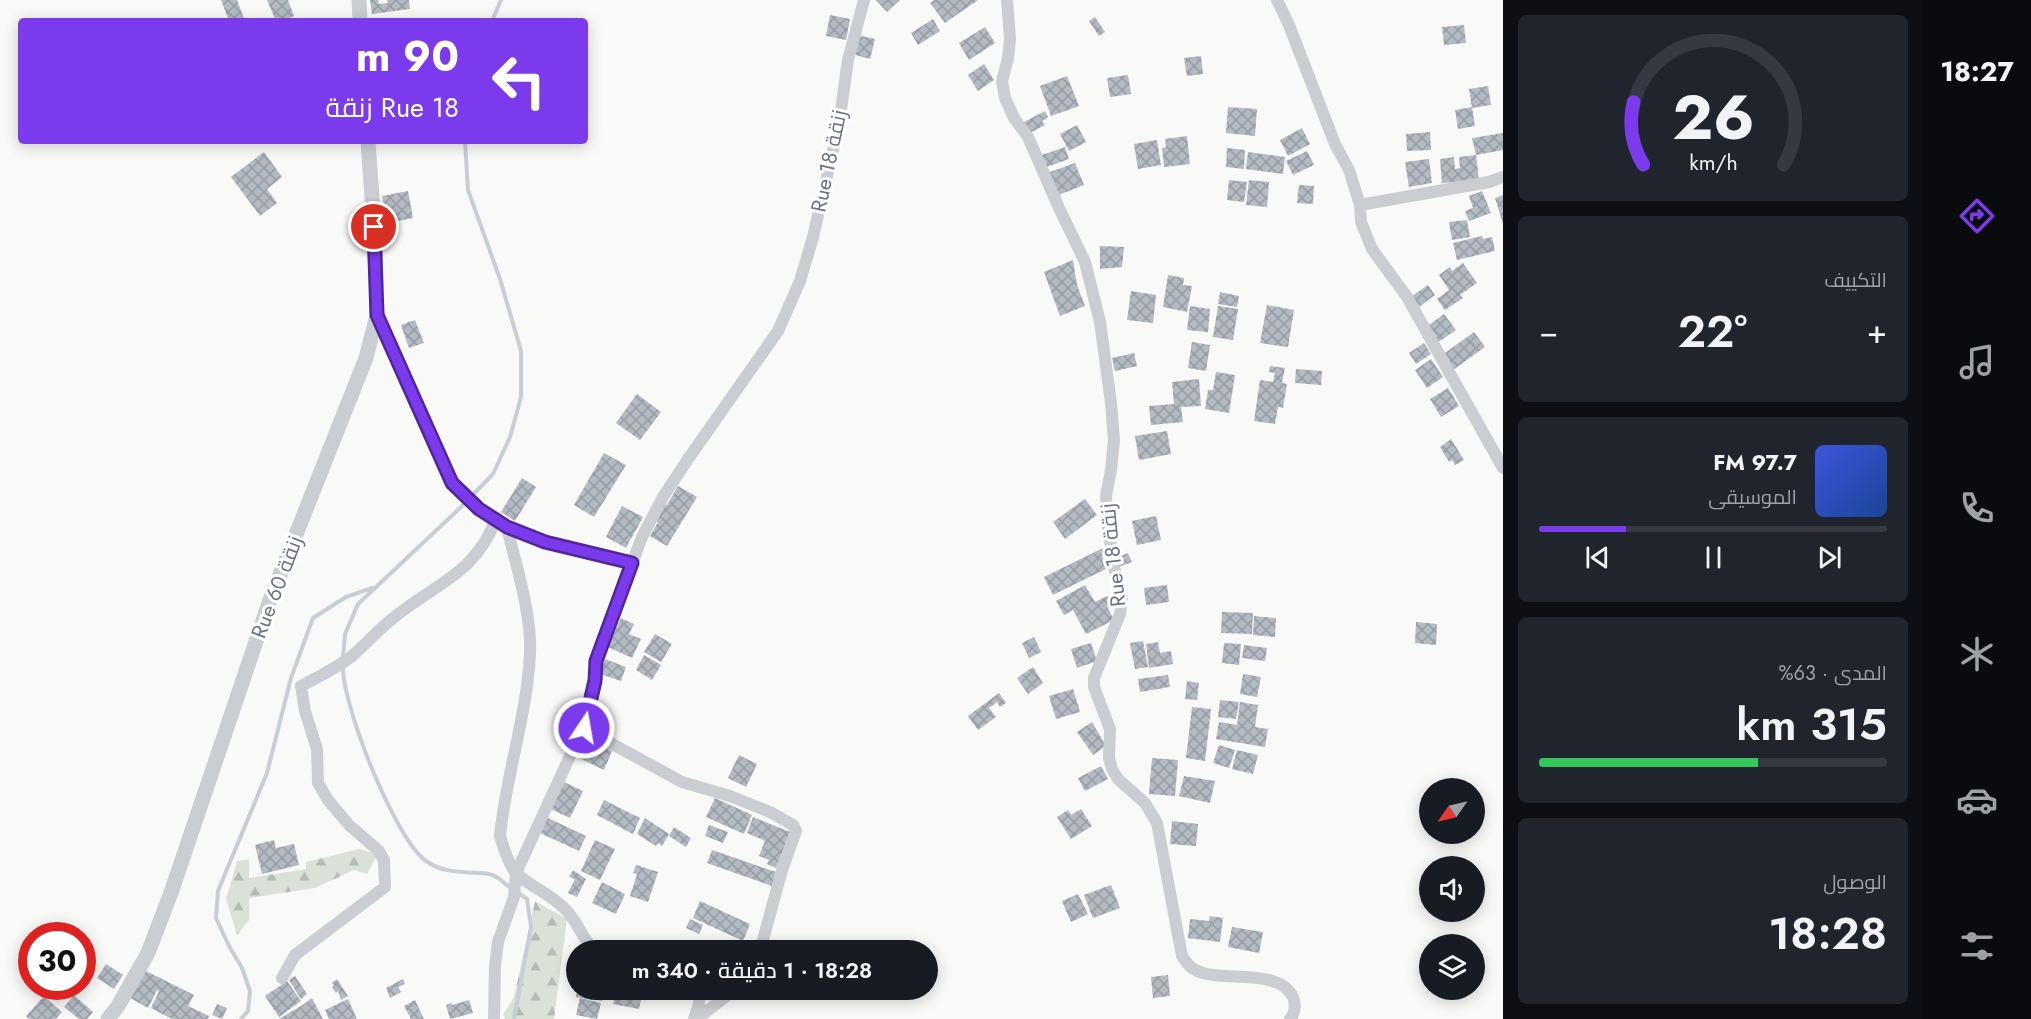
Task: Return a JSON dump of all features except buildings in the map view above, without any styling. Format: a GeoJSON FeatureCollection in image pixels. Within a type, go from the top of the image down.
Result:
{"type":"FeatureCollection","features":[{"type":"Feature","properties":{"kind":"street"},"geometry":{"type":"LineString","coordinates":[[359,0],[360,18]]}},
{"type":"Feature","properties":{"kind":"street","name":"Rue 18 زنقة"},"geometry":{"type":"LineString","coordinates":[[515,877],[584,728],[595,681],[596,661],[642,537],[663,497],[765,350],[788,311],[800,281],[813,237],[838,124],[848,60],[864,0]]}},
{"type":"Feature","properties":{"kind":"street","name":"Rue 18 زنقة"},"geometry":{"type":"LineString","coordinates":[[1007,0],[1010,39],[1002,81],[1005,98],[1014,118],[1028,137],[1085,262],[1100,322],[1110,394],[1114,440],[1106,496],[1107,520],[1114,568],[1122,600],[1120,614],[1094,678],[1094,687],[1110,729],[1109,758],[1112,769],[1118,779],[1146,803],[1158,823],[1182,956],[1190,968],[1204,974],[1275,981],[1288,988],[1295,1001],[1293,1016],[1290,1019]]}},
{"type":"Feature","properties":{"kind":"street"},"geometry":{"type":"LineString","coordinates":[[1277,0],[1335,144],[1349,170],[1360,205],[1361,222],[1372,249],[1407,297],[1503,468]]}},
{"type":"Feature","properties":{"kind":"street","name":"Rue 60 زنقة"},"geometry":{"type":"LineString","coordinates":[[108,1019],[130,986],[147,953],[172,890],[270,600],[360,378],[377,315],[375,238],[368,144]]}},
{"type":"Feature","properties":{"kind":"street"},"geometry":{"type":"LineString","coordinates":[[1360,205],[1489,182],[1503,177]]}},
{"type":"Feature","properties":{"kind":"street"},"geometry":{"type":"LineString","coordinates":[[377,315],[452,483],[479,509],[507,527],[545,542],[632,563]]}},
{"type":"Feature","properties":{"kind":"street"},"geometry":{"type":"LineString","coordinates":[[282,978],[295,955],[386,887],[384,860],[379,851],[349,825],[328,800],[318,783],[318,750],[305,711],[301,686],[345,661],[393,618],[466,567],[488,539],[496,519]]}},
{"type":"Feature","properties":{"kind":"street"},"geometry":{"type":"LineString","coordinates":[[494,1019],[498,942],[514,897],[515,877],[501,836],[530,654],[530,629],[507,527]]}},
{"type":"Feature","properties":{"kind":"street"},"geometry":{"type":"LineString","coordinates":[[584,728],[682,782],[730,796],[793,825],[796,831],[782,870],[763,940]]}},
{"type":"Feature","properties":{"kind":"street"},"geometry":{"type":"LineString","coordinates":[[515,877],[546,892],[563,907],[576,924],[584,940]]}},
{"type":"Feature","properties":{"kind":"street"},"geometry":{"type":"LineString","coordinates":[[695,1019],[699,1000]]}},
{"type":"Feature","properties":{"kind":"street"},"geometry":{"type":"LineString","coordinates":[[695,1019],[721,1000]]}},
{"type":"Feature","properties":{"kind":"green space"},"geometry":{"type":"Polygon","coordinates":[[[359,849],[378,854],[367,874],[354,870],[315,888],[249,898],[249,920],[237,935],[226,899],[237,861],[249,859],[249,878],[306,869],[306,862],[359,849]]]}},
{"type":"Feature","properties":{"kind":"green space"},"geometry":{"type":"Polygon","coordinates":[[[535,901],[567,919],[554,1019],[505,1019],[503,1015],[514,997],[535,901]]]}},
{"type":"Feature","properties":{"kind":"waterway"},"geometry":{"type":"LineString","coordinates":[[493,18],[501,0]]}},
{"type":"Feature","properties":{"kind":"waterway"},"geometry":{"type":"LineString","coordinates":[[343,658],[345,634],[358,604],[493,474],[510,437],[521,397],[521,351],[500,279],[468,190],[465,144]]}},
{"type":"Feature","properties":{"kind":"waterway"},"geometry":{"type":"LineString","coordinates":[[241,1019],[248,1011],[250,991],[242,968],[216,918],[218,891],[267,773],[291,678],[313,618],[346,597],[372,588]]}},
{"type":"Feature","properties":{"kind":"waterway"},"geometry":{"type":"LineString","coordinates":[[343,665],[351,709],[360,738],[386,799],[413,848],[432,865],[458,872],[489,874],[511,888]]}},
{"type":"Feature","properties":{"kind":"waterway"},"geometry":{"type":"LineString","coordinates":[[514,1019],[531,927],[527,899],[517,892]]}},
{"type":"Feature","properties":{"kind":"route"},"geometry":{"type":"LineString","coordinates":[[374,227],[377,315],[452,483],[479,509],[507,527],[545,542],[632,563],[596,661],[595,681],[584,728]]}}]}
